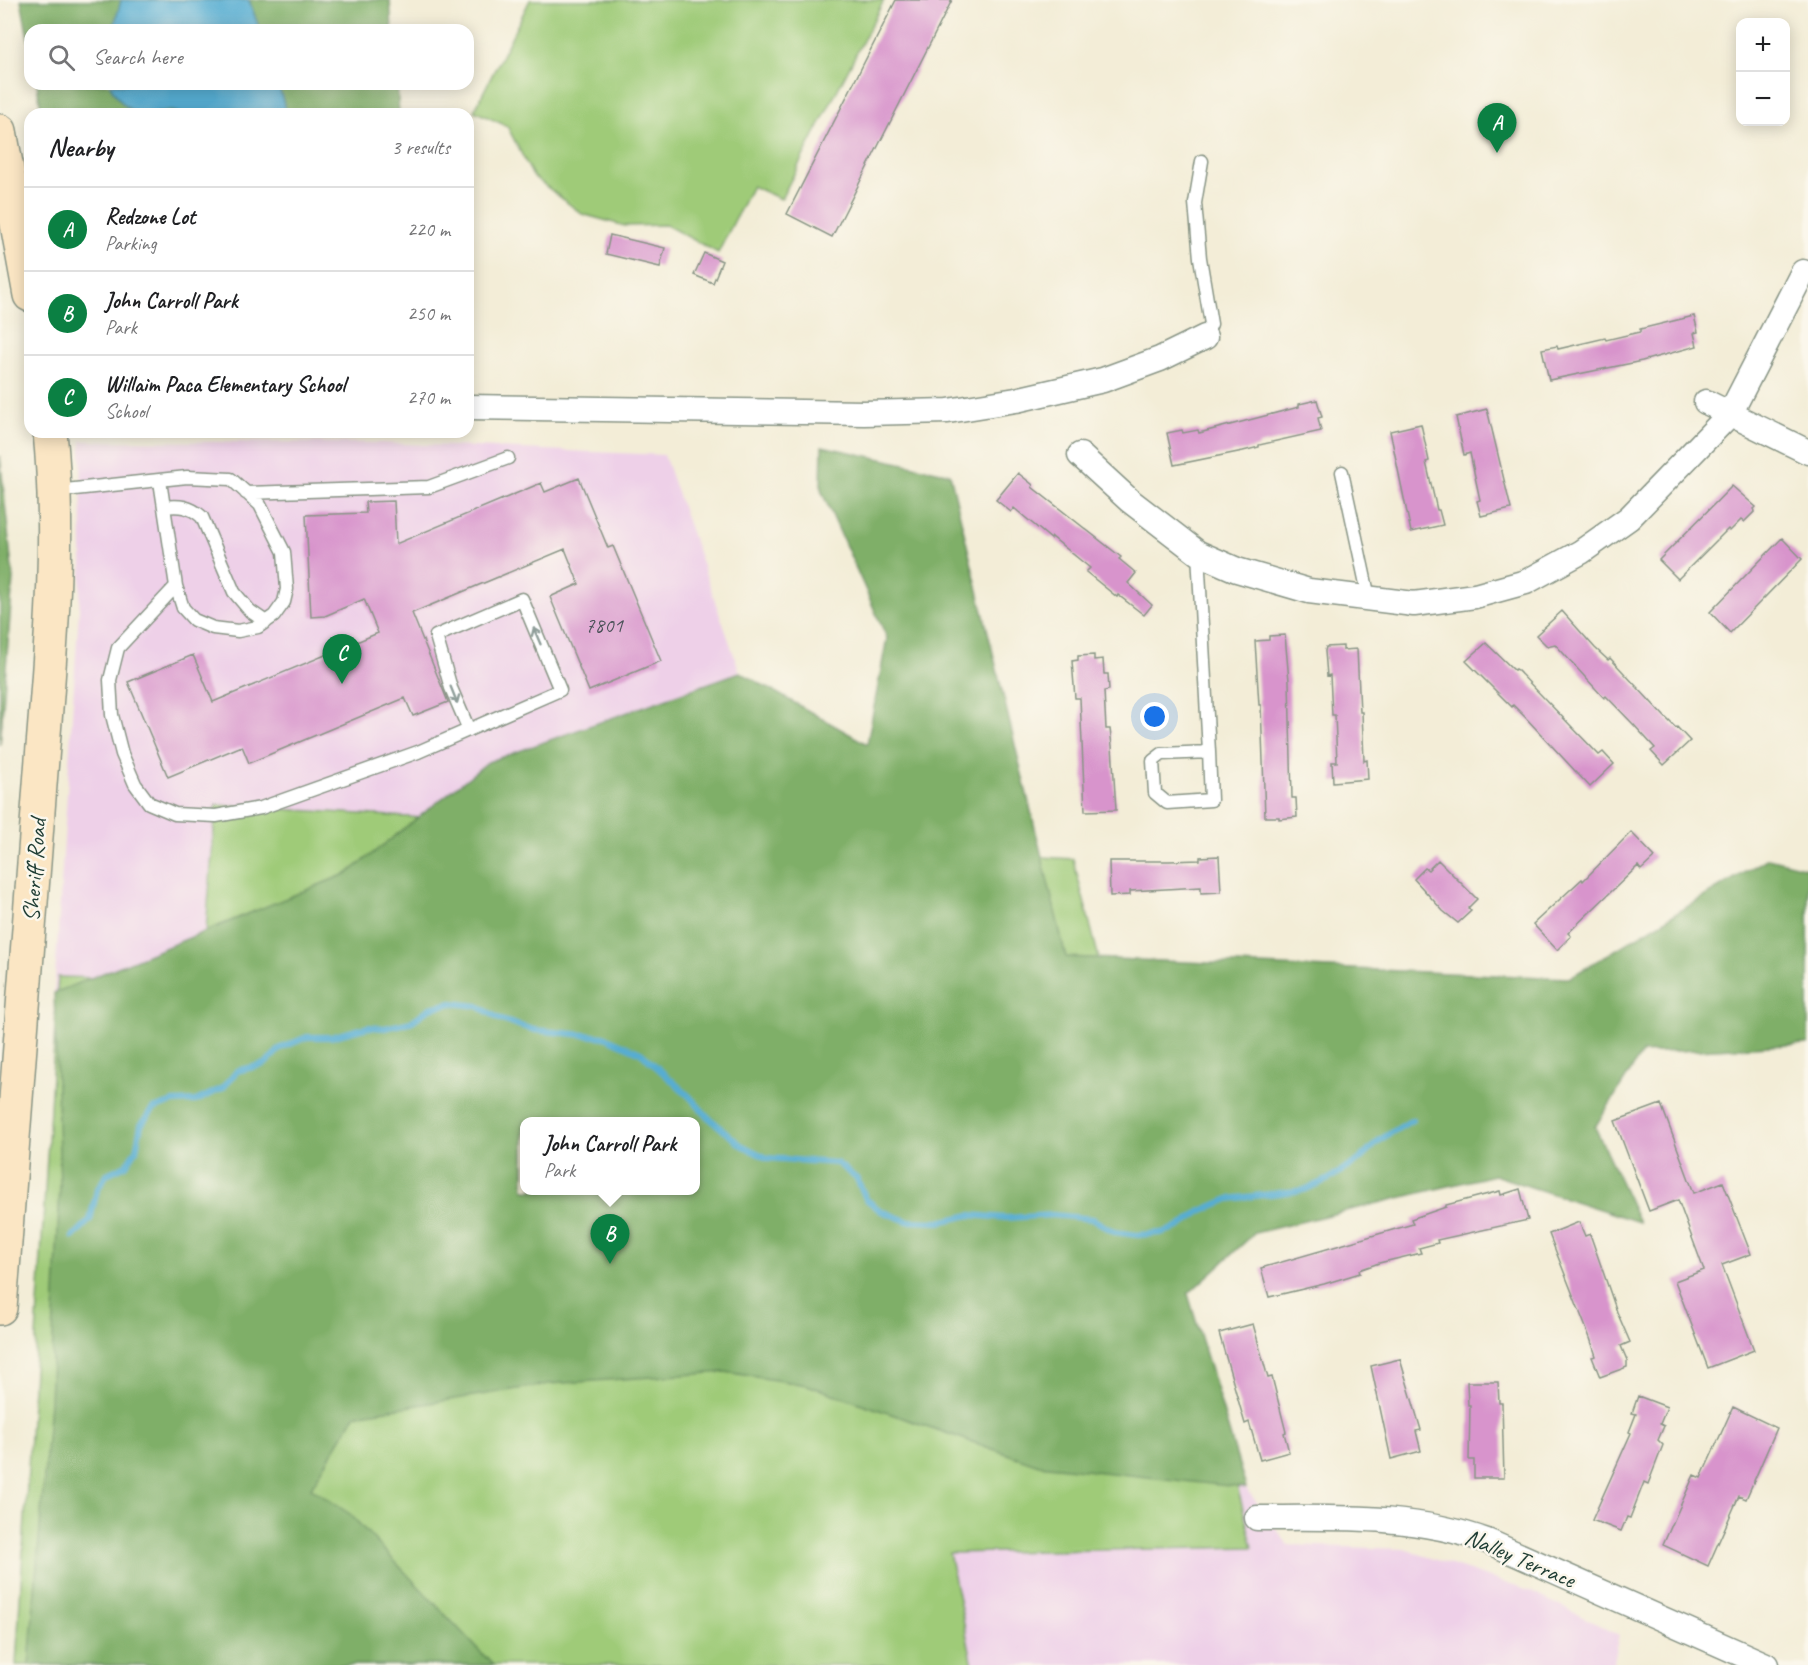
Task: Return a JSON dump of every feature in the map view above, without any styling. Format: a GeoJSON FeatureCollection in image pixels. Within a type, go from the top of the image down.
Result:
{"type":"FeatureCollection","features":[{"type":"Feature","properties":{"kind":"main road"},"geometry":{"type":"LineString","coordinates":[[0,130],[24,262]]}},
{"type":"Feature","properties":{"kind":"main road","name":"Sheriff Road"},"geometry":{"type":"LineString","coordinates":[[0,1308],[48,678],[56,530],[51,438]]}},
{"type":"Feature","properties":{"kind":"street"},"geometry":{"type":"LineString","coordinates":[[1080,455],[1129,500],[1198,553],[1237,570],[1310,591],[1414,604],[1475,596],[1526,582],[1581,552],[1629,518],[1730,414],[1803,272]]}},
{"type":"Feature","properties":{"kind":"street"},"geometry":{"type":"LineString","coordinates":[[474,407],[864,413],[948,411],[1016,400],[1103,380],[1160,359],[1205,337]]}},
{"type":"Feature","properties":{"kind":"street"},"geometry":{"type":"LineString","coordinates":[[1706,402],[1808,452]]}},
{"type":"Feature","properties":{"kind":"street","name":"Nalley Terrace"},"geometry":{"type":"LineString","coordinates":[[1257,1518],[1394,1520],[1465,1533],[1766,1665]]}},
{"type":"Feature","properties":{"kind":"lane"},"geometry":{"type":"LineString","coordinates":[[1203,161],[1195,203],[1200,258],[1211,324],[1205,337]]}},
{"type":"Feature","properties":{"kind":"lane"},"geometry":{"type":"LineString","coordinates":[[246,493],[429,487],[508,458]]}},
{"type":"Feature","properties":{"kind":"lane"},"geometry":{"type":"LineString","coordinates":[[1342,472],[1369,598]]}},
{"type":"Feature","properties":{"kind":"lane"},"geometry":{"type":"LineString","coordinates":[[55,491],[187,477],[231,479],[260,505],[284,552],[287,589],[284,602],[274,616],[258,627],[238,631],[213,628],[194,620],[183,608],[176,586],[160,481]]}},
{"type":"Feature","properties":{"kind":"lane"},"geometry":{"type":"LineString","coordinates":[[164,507],[180,505],[195,510],[202,517],[234,592],[250,611],[266,622]]}},
{"type":"Feature","properties":{"kind":"lane"},"geometry":{"type":"LineString","coordinates":[[1198,553],[1209,752],[1211,800],[1167,803],[1155,793],[1153,761],[1162,754],[1209,752]]}},
{"type":"Feature","properties":{"kind":"lane"},"geometry":{"type":"LineString","coordinates":[[176,586],[118,648],[110,680],[111,715],[122,754],[135,784],[149,803],[175,813],[216,816],[261,808],[418,752],[469,730],[560,690],[522,599],[436,636],[451,688],[469,730]]}},
{"type":"Feature","properties":{"kind":"shaded area"},"geometry":{"type":"Polygon","coordinates":[[[81,441],[381,443],[664,455],[740,672],[488,762],[348,873],[54,993],[82,563],[81,441]]]}},
{"type":"Feature","properties":{"kind":"shaded area"},"geometry":{"type":"Polygon","coordinates":[[[1039,1465],[1246,1488],[1288,1545],[1404,1549],[1532,1592],[1619,1635],[1612,1665],[819,1665],[1039,1465]]]}},
{"type":"Feature","properties":{"kind":"green space"},"geometry":{"type":"Polygon","coordinates":[[[21,0],[390,0],[392,24],[25,24],[21,0]]]}},
{"type":"Feature","properties":{"kind":"green space"},"geometry":{"type":"Polygon","coordinates":[[[530,0],[884,0],[781,199],[752,186],[718,253],[666,225],[625,226],[582,214],[533,176],[507,126],[474,111],[530,0]]]}},
{"type":"Feature","properties":{"kind":"green space"},"geometry":{"type":"Polygon","coordinates":[[[38,90],[397,90],[399,108],[41,108],[38,90]]]}},
{"type":"Feature","properties":{"kind":"green space"},"geometry":{"type":"Polygon","coordinates":[[[822,446],[950,474],[1066,957],[1569,978],[1768,858],[1808,868],[1808,1044],[1642,1053],[1595,1127],[1639,1222],[1494,1175],[1255,1233],[1188,1294],[1246,1488],[1039,1465],[807,1385],[725,1372],[549,1384],[355,1415],[311,1488],[350,1514],[493,1665],[29,1665],[50,1402],[60,1186],[54,993],[348,873],[488,762],[740,672],[867,744],[887,638],[821,490],[822,446]]]}},
{"type":"Feature","properties":{"kind":"green space"},"geometry":{"type":"Polygon","coordinates":[[[0,456],[13,578],[0,745],[0,456]]]}},
{"type":"Feature","properties":{"kind":"green space"},"geometry":{"type":"Polygon","coordinates":[[[216,805],[1073,859],[1253,1547],[949,1553],[973,1665],[16,1665],[58,977],[202,980],[216,805]]]}},
{"type":"Feature","properties":{"kind":"water"},"geometry":{"type":"Polygon","coordinates":[[[121,0],[249,0],[258,24],[115,24],[121,0]]]}},
{"type":"Feature","properties":{"kind":"water"},"geometry":{"type":"Polygon","coordinates":[[[113,90],[280,90],[285,108],[129,108],[113,90]]]}},
{"type":"Feature","properties":{"kind":"building"},"geometry":{"type":"Polygon","coordinates":[[[896,0],[952,0],[832,237],[787,214],[896,0]]]}},
{"type":"Feature","properties":{"kind":"building"},"geometry":{"type":"Polygon","coordinates":[[[610,235],[665,248],[660,267],[606,254],[610,235]]]}},
{"type":"Feature","properties":{"kind":"building"},"geometry":{"type":"Polygon","coordinates":[[[704,253],[722,261],[713,283],[694,275],[704,253]]]}},
{"type":"Feature","properties":{"kind":"building"},"geometry":{"type":"Polygon","coordinates":[[[1694,316],[1698,332],[1694,333],[1697,346],[1642,361],[1549,380],[1542,349],[1557,346],[1558,349],[1605,338],[1606,340],[1694,316]]]}},
{"type":"Feature","properties":{"kind":"building"},"geometry":{"type":"Polygon","coordinates":[[[1317,400],[1322,417],[1318,418],[1321,431],[1259,445],[1259,447],[1243,451],[1174,465],[1167,433],[1198,430],[1199,433],[1299,407],[1299,404],[1317,400]]]}},
{"type":"Feature","properties":{"kind":"building"},"geometry":{"type":"Polygon","coordinates":[[[1487,409],[1511,509],[1481,516],[1470,453],[1464,455],[1456,417],[1487,409]]]}},
{"type":"Feature","properties":{"kind":"building"},"geometry":{"type":"Polygon","coordinates":[[[1421,424],[1429,461],[1426,462],[1437,510],[1439,510],[1443,525],[1411,532],[1390,431],[1421,424]]]}},
{"type":"Feature","properties":{"kind":"building"},"geometry":{"type":"Polygon","coordinates":[[[1018,473],[1033,485],[1032,487],[1121,557],[1119,559],[1136,573],[1128,583],[1152,605],[1144,615],[1086,572],[1090,568],[1052,537],[1051,539],[1014,508],[1011,512],[996,500],[1018,473]]]}},
{"type":"Feature","properties":{"kind":"building"},"geometry":{"type":"Polygon","coordinates":[[[579,478],[608,548],[613,546],[661,661],[589,691],[550,597],[579,584],[565,549],[412,613],[448,702],[413,716],[405,698],[249,763],[242,746],[168,777],[128,682],[193,655],[213,702],[378,633],[364,599],[325,616],[311,617],[306,515],[366,513],[365,502],[394,501],[396,544],[541,483],[545,492],[579,478]]]}},
{"type":"Feature","properties":{"kind":"building"},"geometry":{"type":"Polygon","coordinates":[[[1732,486],[1756,507],[1755,511],[1744,522],[1741,520],[1730,531],[1728,529],[1678,579],[1659,560],[1732,486]]]}},
{"type":"Feature","properties":{"kind":"building"},"geometry":{"type":"Polygon","coordinates":[[[1782,538],[1802,559],[1730,633],[1710,612],[1782,538]]]}},
{"type":"Feature","properties":{"kind":"building"},"geometry":{"type":"Polygon","coordinates":[[[1562,611],[1595,648],[1608,660],[1610,658],[1690,741],[1664,765],[1651,751],[1655,748],[1606,696],[1604,698],[1555,644],[1547,646],[1536,635],[1562,611]]]}},
{"type":"Feature","properties":{"kind":"building"},"geometry":{"type":"Polygon","coordinates":[[[1285,635],[1289,681],[1292,798],[1296,798],[1297,817],[1279,819],[1279,817],[1265,817],[1261,705],[1259,705],[1255,641],[1269,640],[1269,636],[1285,635]]]}},
{"type":"Feature","properties":{"kind":"building"},"geometry":{"type":"Polygon","coordinates":[[[1486,643],[1514,670],[1516,669],[1599,755],[1603,752],[1614,764],[1590,787],[1525,717],[1466,661],[1486,643]]]}},
{"type":"Feature","properties":{"kind":"building"},"geometry":{"type":"Polygon","coordinates":[[[1343,646],[1343,650],[1357,649],[1364,761],[1367,760],[1368,779],[1333,782],[1332,762],[1337,762],[1335,715],[1332,715],[1330,675],[1327,676],[1325,651],[1326,647],[1343,646]]]}},
{"type":"Feature","properties":{"kind":"building"},"geometry":{"type":"Polygon","coordinates":[[[1094,655],[1094,660],[1103,659],[1104,674],[1108,674],[1109,690],[1104,691],[1106,729],[1110,729],[1116,810],[1085,811],[1080,698],[1075,698],[1072,661],[1078,660],[1078,656],[1094,655]]]}},
{"type":"Feature","properties":{"kind":"building"},"geometry":{"type":"Polygon","coordinates":[[[1631,832],[1655,857],[1641,870],[1638,866],[1568,933],[1571,936],[1557,950],[1533,924],[1582,879],[1583,881],[1631,832]]]}},
{"type":"Feature","properties":{"kind":"building"},"geometry":{"type":"Polygon","coordinates":[[[1219,856],[1221,892],[1201,893],[1201,887],[1130,891],[1130,895],[1110,896],[1109,861],[1200,860],[1200,857],[1219,856]]]}},
{"type":"Feature","properties":{"kind":"building"},"geometry":{"type":"Polygon","coordinates":[[[1438,860],[1477,899],[1468,908],[1471,911],[1458,923],[1443,911],[1414,879],[1438,860]]]}},
{"type":"Feature","properties":{"kind":"building"},"geometry":{"type":"Polygon","coordinates":[[[1661,1104],[1694,1193],[1723,1182],[1751,1254],[1722,1265],[1754,1350],[1708,1368],[1675,1281],[1704,1270],[1678,1200],[1649,1211],[1615,1121],[1661,1104]]]}},
{"type":"Feature","properties":{"kind":"building"},"geometry":{"type":"Polygon","coordinates":[[[1520,1189],[1528,1220],[1437,1240],[1438,1243],[1419,1248],[1421,1253],[1379,1263],[1359,1270],[1360,1273],[1324,1284],[1269,1297],[1261,1268],[1413,1224],[1411,1219],[1446,1207],[1446,1205],[1500,1191],[1501,1195],[1520,1189]]]}},
{"type":"Feature","properties":{"kind":"building"},"geometry":{"type":"Polygon","coordinates":[[[1579,1222],[1585,1236],[1590,1234],[1630,1342],[1621,1346],[1627,1360],[1627,1367],[1600,1377],[1592,1357],[1596,1356],[1590,1338],[1549,1234],[1579,1222]]]}},
{"type":"Feature","properties":{"kind":"building"},"geometry":{"type":"Polygon","coordinates":[[[1253,1324],[1268,1378],[1272,1377],[1289,1452],[1260,1460],[1249,1422],[1245,1424],[1219,1333],[1253,1324]]]}},
{"type":"Feature","properties":{"kind":"building"},"geometry":{"type":"Polygon","coordinates":[[[1400,1359],[1421,1430],[1416,1431],[1421,1451],[1391,1459],[1371,1366],[1400,1359]]]}},
{"type":"Feature","properties":{"kind":"building"},"geometry":{"type":"Polygon","coordinates":[[[1467,1382],[1498,1382],[1499,1403],[1502,1403],[1504,1478],[1474,1478],[1474,1460],[1469,1460],[1470,1405],[1468,1405],[1467,1382]]]}},
{"type":"Feature","properties":{"kind":"building"},"geometry":{"type":"Polygon","coordinates":[[[1638,1396],[1667,1407],[1660,1424],[1664,1426],[1658,1440],[1663,1445],[1648,1484],[1644,1482],[1630,1518],[1627,1517],[1621,1531],[1592,1520],[1631,1433],[1629,1432],[1636,1414],[1632,1413],[1638,1396]]]}},
{"type":"Feature","properties":{"kind":"building"},"geometry":{"type":"Polygon","coordinates":[[[1733,1407],[1777,1428],[1746,1499],[1739,1496],[1708,1566],[1663,1545],[1694,1475],[1701,1478],[1733,1407]]]}},
{"type":"Feature","properties":{"kind":"waterway"},"geometry":{"type":"LineString","coordinates":[[73,1237],[90,1220],[97,1190],[107,1174],[126,1165],[136,1150],[141,1125],[153,1109],[173,1102],[196,1101],[223,1088],[237,1071],[265,1064],[281,1048],[307,1037],[331,1037],[368,1027],[385,1028],[411,1022],[430,1008],[452,1003],[478,1006],[501,1020],[534,1030],[605,1037],[641,1053],[741,1145],[767,1158],[837,1163],[857,1179],[866,1199],[881,1211],[907,1221],[939,1222],[970,1215],[1006,1218],[1053,1215],[1093,1219],[1114,1232],[1138,1235],[1161,1233],[1179,1227],[1201,1211],[1229,1199],[1304,1190],[1329,1179],[1359,1160],[1381,1139],[1412,1120]]}},
{"type":"Feature","properties":{"kind":"place","name":"Redzone Lot"},"geometry":{"type":"Point","coordinates":[1497,153]}},
{"type":"Feature","properties":{"kind":"place","name":"Willaim Paca Elementary School"},"geometry":{"type":"Point","coordinates":[342,684]}},
{"type":"Feature","properties":{"kind":"place","name":"John Carroll Park"},"geometry":{"type":"Point","coordinates":[610,1264]}}]}
